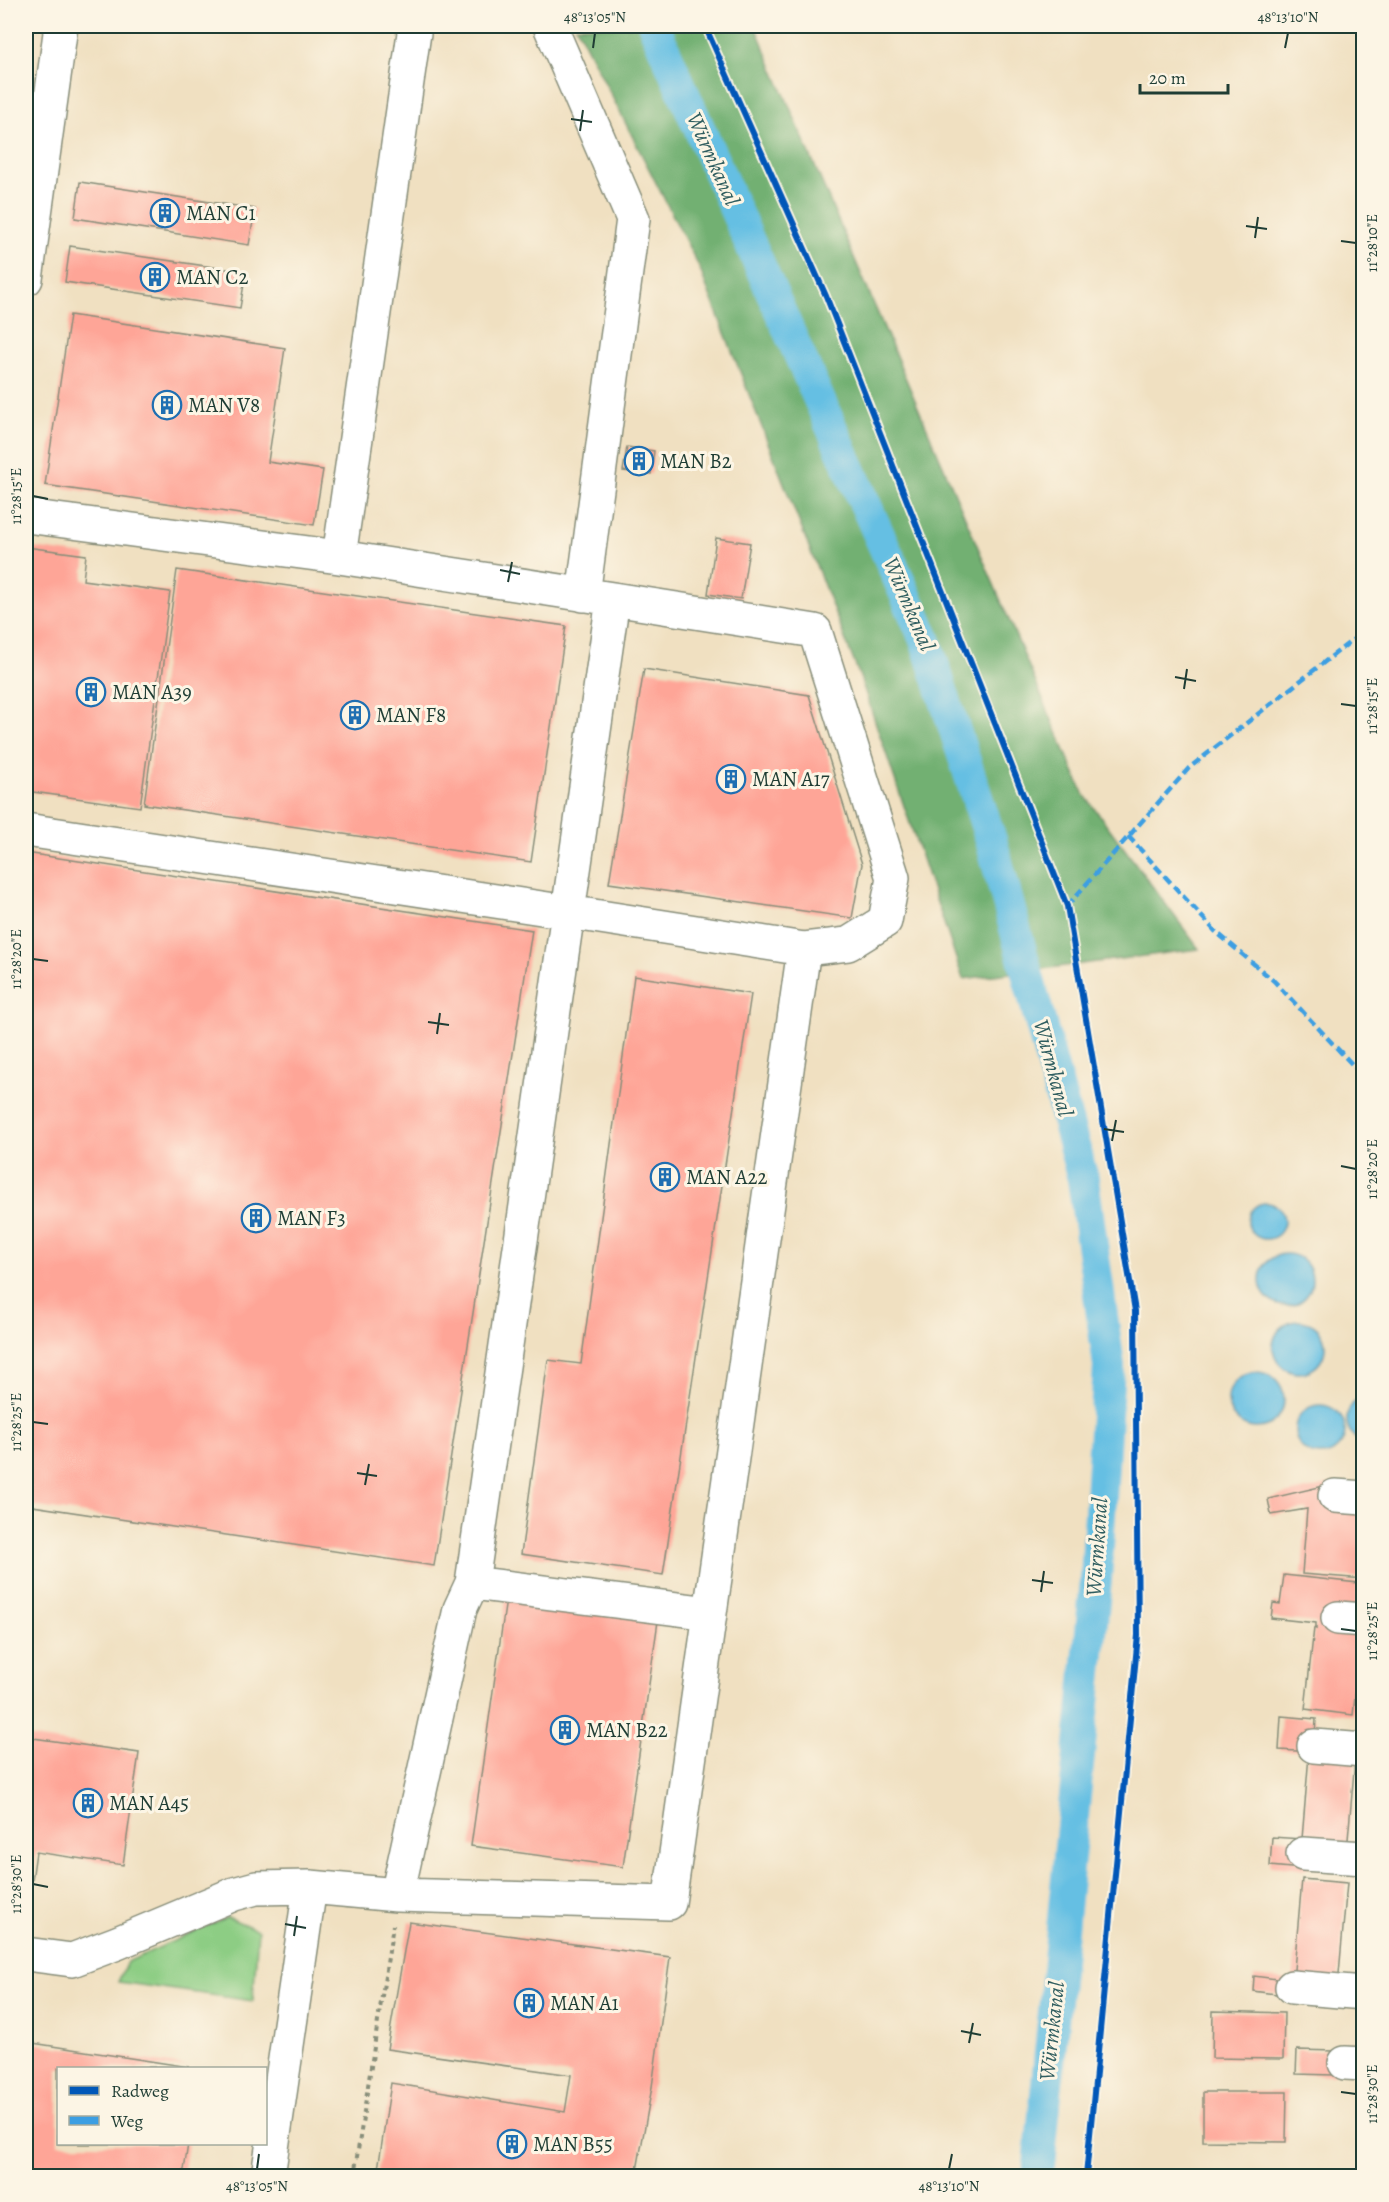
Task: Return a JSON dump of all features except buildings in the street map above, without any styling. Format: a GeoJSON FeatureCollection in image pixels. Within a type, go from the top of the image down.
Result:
{"type":"FeatureCollection","features":[{"type":"Feature","properties":{"kind":"lane"},"geometry":{"type":"LineString","coordinates":[[26,279],[61,26]]}},
{"type":"Feature","properties":{"kind":"lane"},"geometry":{"type":"LineString","coordinates":[[339,557],[415,26]]}},
{"type":"Feature","properties":{"kind":"lane"},"geometry":{"type":"LineString","coordinates":[[397,1895],[460,1609],[472,1583],[568,912],[633,219],[550,26]]}},
{"type":"Feature","properties":{"kind":"lane"},"geometry":{"type":"LineString","coordinates":[[26,516],[339,557],[815,631],[893,879],[885,921],[848,944],[804,949],[26,830]]}},
{"type":"Feature","properties":{"kind":"lane"},"geometry":{"type":"LineString","coordinates":[[26,1954],[72,1960],[234,1894],[256,1888],[278,1886],[397,1895],[669,1903],[804,949]]}},
{"type":"Feature","properties":{"kind":"lane"},"geometry":{"type":"LineString","coordinates":[[472,1583],[710,1613]]}},
{"type":"Feature","properties":{"kind":"lane"},"geometry":{"type":"LineString","coordinates":[[1364,1730],[1315,1736],[1364,1750]]}},
{"type":"Feature","properties":{"kind":"lane"},"geometry":{"type":"LineString","coordinates":[[1303,1854],[1364,1858]]}},
{"type":"Feature","properties":{"kind":"lane"},"geometry":{"type":"LineString","coordinates":[[267,2176],[310,1887]]}},
{"type":"Feature","properties":{"kind":"lane"},"geometry":{"type":"LineString","coordinates":[[1292,1987],[1364,1993]]}},
{"type":"Feature","properties":{"kind":"path"},"geometry":{"type":"LineString","coordinates":[[354,2176],[397,1895]]}},
{"type":"Feature","properties":{"kind":"green space"},"geometry":{"type":"Polygon","coordinates":[[[576,26],[755,26],[1083,793],[1199,949],[963,979],[860,677],[699,267],[576,26]]]}},
{"type":"Feature","properties":{"kind":"green space"},"geometry":{"type":"Polygon","coordinates":[[[227,1917],[258,1930],[253,2001],[118,1982],[127,1962],[227,1917]]]}},
{"type":"Feature","properties":{"kind":"water"},"geometry":{"type":"Polygon","coordinates":[[[1266,1203],[1279,1208],[1284,1221],[1279,1234],[1266,1239],[1253,1234],[1248,1221],[1253,1208],[1266,1203]]]}},
{"type":"Feature","properties":{"kind":"water"},"geometry":{"type":"Polygon","coordinates":[[[1286,1254],[1296,1256],[1304,1262],[1310,1270],[1312,1280],[1310,1290],[1304,1298],[1296,1304],[1286,1306],[1276,1304],[1268,1298],[1262,1290],[1260,1280],[1262,1270],[1268,1262],[1276,1256],[1286,1254]]]}},
{"type":"Feature","properties":{"kind":"water"},"geometry":{"type":"Polygon","coordinates":[[[1299,1321],[1313,1325],[1321,1333],[1325,1347],[1321,1361],[1313,1369],[1299,1373],[1285,1369],[1277,1361],[1273,1347],[1277,1333],[1285,1325],[1299,1321]]]}},
{"type":"Feature","properties":{"kind":"water"},"geometry":{"type":"Polygon","coordinates":[[[1256,1372],[1271,1377],[1279,1385],[1284,1400],[1279,1415],[1271,1423],[1256,1428],[1241,1423],[1233,1415],[1228,1400],[1233,1385],[1241,1377],[1256,1372]]]}},
{"type":"Feature","properties":{"kind":"water"},"geometry":{"type":"Polygon","coordinates":[[[1363,1396],[1363,1443],[1351,1433],[1347,1420],[1351,1406],[1363,1396]]]}},
{"type":"Feature","properties":{"kind":"water"},"geometry":{"type":"Polygon","coordinates":[[[1320,1405],[1338,1412],[1345,1430],[1338,1448],[1320,1455],[1302,1448],[1295,1430],[1302,1412],[1320,1405]]]}},
{"type":"Feature","properties":{"kind":"waterway","name":"Würmkanal"},"geometry":{"type":"LineString","coordinates":[[654,26],[925,639],[991,840],[1083,1179],[1109,1366],[1096,1580],[1038,2176]]}},
{"type":"Feature","properties":{"kind":"marked path"},"geometry":{"type":"LineString","coordinates":[[1067,906],[1189,768],[1364,631]]}},
{"type":"Feature","properties":{"kind":"marked path"},"geometry":{"type":"LineString","coordinates":[[1128,836],[1215,931],[1274,981],[1364,1077]]}},
{"type":"Feature","properties":{"kind":"cycle path"},"geometry":{"type":"LineString","coordinates":[[705,26],[826,296],[1067,906],[1135,1311],[1138,1635],[1086,2176]]}},
{"type":"Feature","properties":{"kind":"place","name":"MAN C1"},"geometry":{"type":"Point","coordinates":[165,213]}},
{"type":"Feature","properties":{"kind":"place","name":"MAN C2"},"geometry":{"type":"Point","coordinates":[155,277]}},
{"type":"Feature","properties":{"kind":"place","name":"MAN V8"},"geometry":{"type":"Point","coordinates":[167,405]}},
{"type":"Feature","properties":{"kind":"place","name":"MAN B2"},"geometry":{"type":"Point","coordinates":[639,461]}},
{"type":"Feature","properties":{"kind":"place","name":"MAN A39"},"geometry":{"type":"Point","coordinates":[91,692]}},
{"type":"Feature","properties":{"kind":"place","name":"MAN F8"},"geometry":{"type":"Point","coordinates":[355,715]}},
{"type":"Feature","properties":{"kind":"place","name":"MAN A17"},"geometry":{"type":"Point","coordinates":[731,779]}},
{"type":"Feature","properties":{"kind":"place","name":"MAN A22"},"geometry":{"type":"Point","coordinates":[665,1177]}},
{"type":"Feature","properties":{"kind":"place","name":"MAN F3"},"geometry":{"type":"Point","coordinates":[256,1218]}},
{"type":"Feature","properties":{"kind":"place","name":"MAN B22"},"geometry":{"type":"Point","coordinates":[565,1730]}},
{"type":"Feature","properties":{"kind":"place","name":"MAN A45"},"geometry":{"type":"Point","coordinates":[88,1803]}},
{"type":"Feature","properties":{"kind":"place","name":"MAN A1"},"geometry":{"type":"Point","coordinates":[529,2003]}},
{"type":"Feature","properties":{"kind":"place","name":"MAN B55"},"geometry":{"type":"Point","coordinates":[512,2144]}}]}
